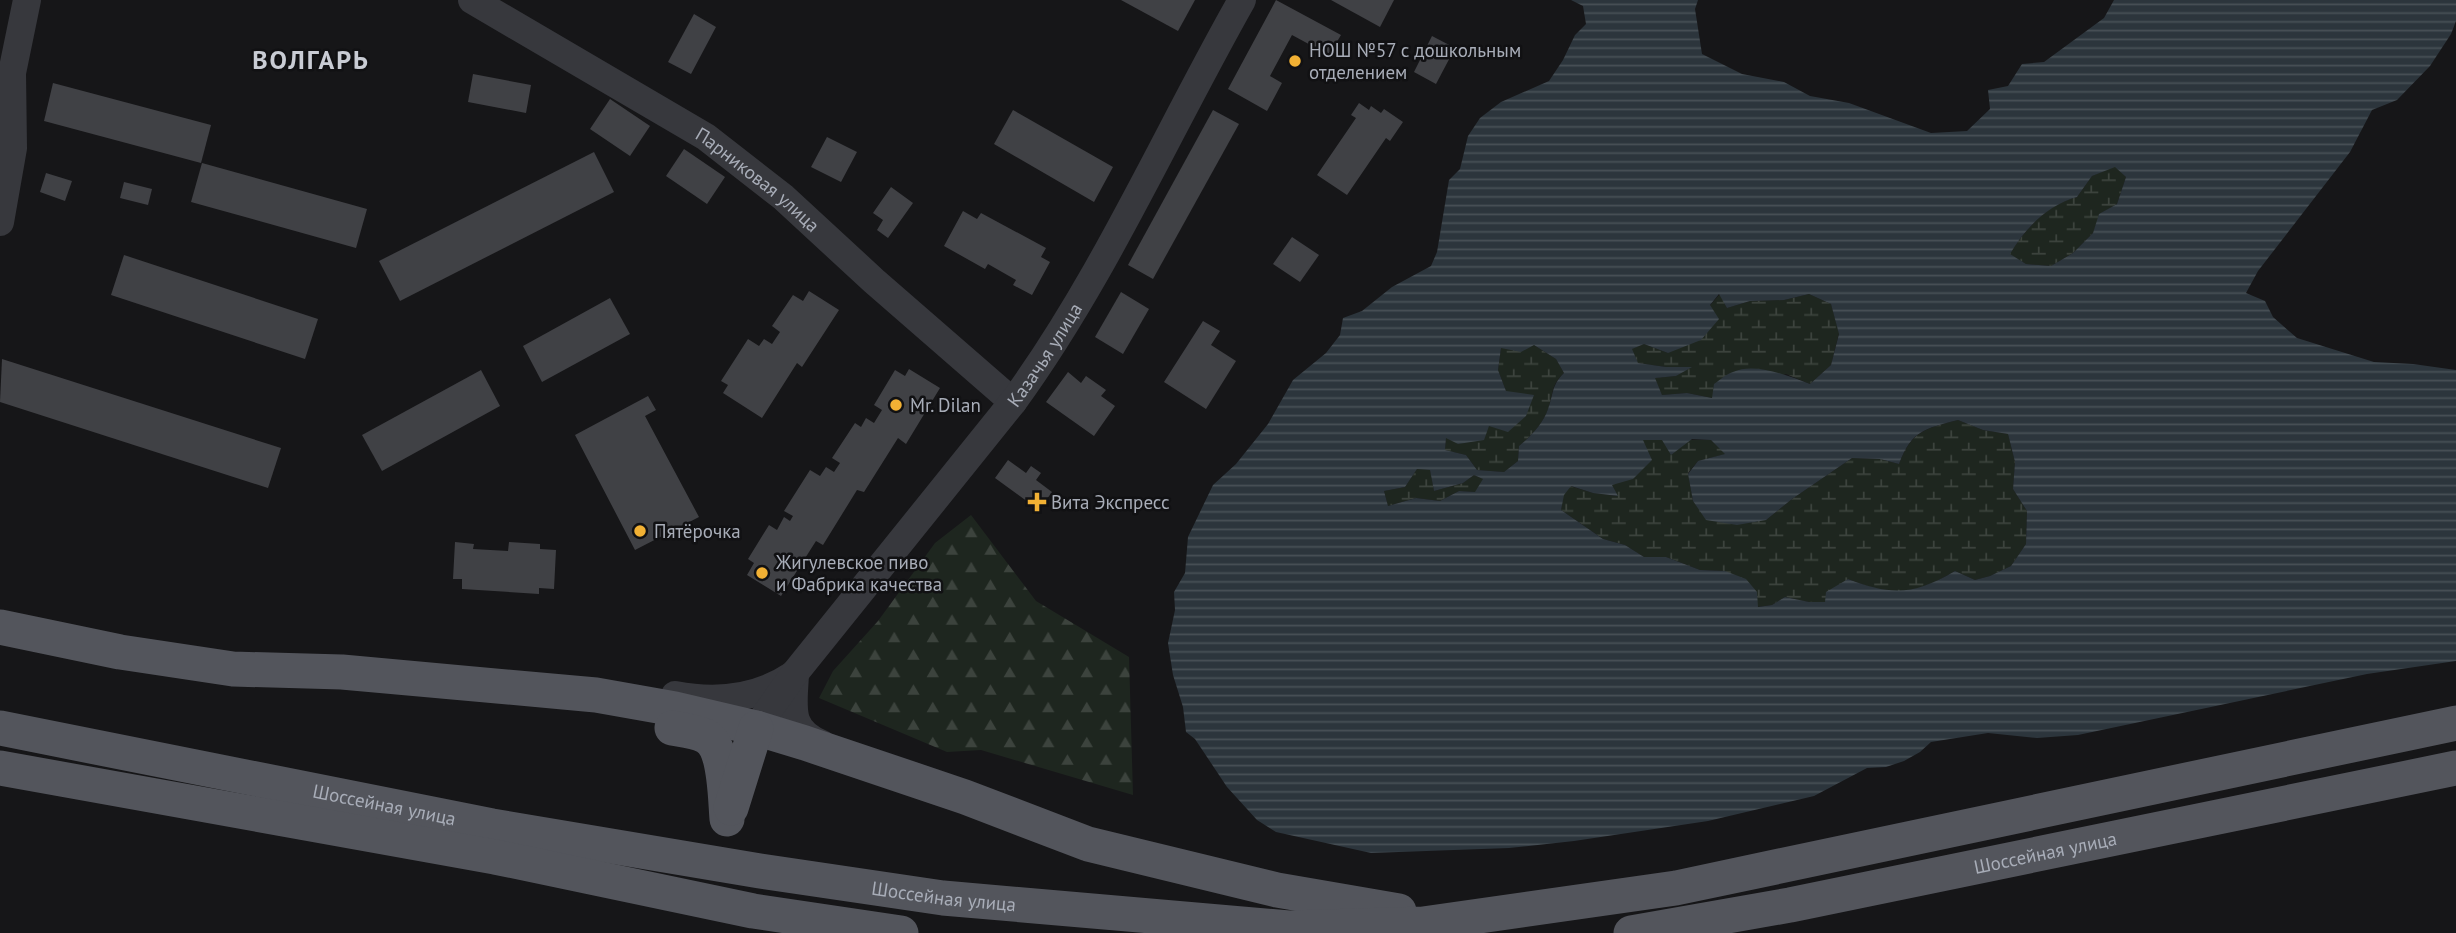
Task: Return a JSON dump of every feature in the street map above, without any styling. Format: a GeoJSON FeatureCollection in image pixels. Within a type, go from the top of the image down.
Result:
{"type":"FeatureCollection","features":[{"type":"Feature","properties":{"kind":"main road"},"geometry":{"type":"LineString","coordinates":[[0,627],[120,652],[233,669],[342,672],[613,698],[675,709],[757,728],[965,797],[1088,845],[1277,890],[1397,910],[1423,924]]}},
{"type":"Feature","properties":{"kind":"main road"},"geometry":{"type":"LineString","coordinates":[[533,690],[607,716],[705,736],[714,743],[719,757],[727,819]]}},
{"type":"Feature","properties":{"kind":"main road","name":"Шоссейная улица"},"geometry":{"type":"LineString","coordinates":[[0,728],[492,826],[718,864],[943,898],[1289,928],[1423,924],[1676,888],[2456,723]]}},
{"type":"Feature","properties":{"kind":"main road","name":"Казачья улица"},"geometry":{"type":"LineString","coordinates":[[711,903],[727,819],[757,728]]}},
{"type":"Feature","properties":{"kind":"main road","name":"Шоссейная улица"},"geometry":{"type":"LineString","coordinates":[[0,768],[495,857],[711,903],[901,933]]}},
{"type":"Feature","properties":{"kind":"main road","name":"Шоссейная улица"},"geometry":{"type":"LineString","coordinates":[[1631,933],[1818,900],[2456,768]]}},
{"type":"Feature","properties":{"kind":"street"},"geometry":{"type":"LineString","coordinates":[[1,211],[13,148],[12,74],[27,0]]}},
{"type":"Feature","properties":{"kind":"street","name":"Парниковая улица"},"geometry":{"type":"LineString","coordinates":[[472,0],[706,137],[783,197],[874,281],[1013,402]]}},
{"type":"Feature","properties":{"kind":"street","name":"Казачья улица"},"geometry":{"type":"LineString","coordinates":[[757,728],[795,673],[1013,402],[1046,356],[1129,211],[1242,0]]}},
{"type":"Feature","properties":{"kind":"street"},"geometry":{"type":"LineString","coordinates":[[795,673],[795,722],[808,737],[965,797]]}},
{"type":"Feature","properties":{"kind":"street","name":"Казачья улица"},"geometry":{"type":"LineString","coordinates":[[613,698],[662,693],[725,700],[780,684],[795,673]]}},
{"type":"Feature","properties":{"kind":"green space"},"geometry":{"type":"Polygon","coordinates":[[[2115,166],[2126,177],[2117,204],[2100,214],[2093,233],[2073,253],[2051,266],[2026,264],[2009,254],[2030,227],[2047,212],[2077,197],[2092,176],[2115,166]]]}},
{"type":"Feature","properties":{"kind":"green space"},"geometry":{"type":"Polygon","coordinates":[[[1720,294],[1727,308],[1750,301],[1784,300],[1809,294],[1831,304],[1839,333],[1831,365],[1810,384],[1786,374],[1712,398],[1687,393],[1662,395],[1654,378],[1676,376],[1690,367],[1638,363],[1631,349],[1644,344],[1668,353],[1720,294]]]}},
{"type":"Feature","properties":{"kind":"green space"},"geometry":{"type":"Polygon","coordinates":[[[1534,345],[1556,359],[1564,373],[1554,386],[1543,420],[1519,446],[1518,461],[1504,472],[1477,470],[1466,455],[1445,450],[1446,438],[1489,426],[1506,391],[1498,370],[1501,348],[1534,345]]]}},
{"type":"Feature","properties":{"kind":"green space"},"geometry":{"type":"Polygon","coordinates":[[[1958,420],[1983,430],[2008,434],[2015,462],[2013,489],[2027,511],[2026,544],[2011,566],[1975,580],[1955,571],[1915,589],[1891,591],[1848,579],[1825,602],[1785,597],[1772,605],[1757,607],[1725,571],[1700,570],[1666,557],[1644,557],[1625,545],[1603,539],[1561,510],[1563,495],[1570,486],[1617,496],[1612,485],[1643,439],[1711,440],[1726,454],[1698,461],[1688,473],[1693,501],[1707,520],[1766,520],[1852,458],[1880,459],[1899,464],[1909,444],[1921,433],[1958,420]]]}},
{"type":"Feature","properties":{"kind":"green space"},"geometry":{"type":"Polygon","coordinates":[[[1417,469],[1430,469],[1434,491],[1463,483],[1474,475],[1484,479],[1476,492],[1459,491],[1440,501],[1416,498],[1388,506],[1384,491],[1405,487],[1417,469]]]}},
{"type":"Feature","properties":{"kind":"green space"},"geometry":{"type":"Polygon","coordinates":[[[971,515],[1036,601],[1129,657],[1133,795],[981,750],[947,752],[819,698],[833,671],[878,621],[935,543],[971,515]]]}},
{"type":"Feature","properties":{"kind":"shaded area"},"geometry":{"type":"Polygon","coordinates":[[[1571,0],[1698,0],[1695,9],[1702,54],[1742,74],[1784,82],[1810,96],[1849,103],[1931,133],[1967,131],[1990,109],[1988,90],[2008,86],[2022,64],[2044,62],[2104,18],[2114,0],[2456,0],[2456,21],[2451,34],[2430,66],[2397,100],[2372,110],[2350,152],[2258,271],[2246,293],[2265,301],[2273,317],[2297,338],[2374,362],[2456,370],[2456,661],[2367,674],[2078,735],[2037,738],[1988,733],[1931,742],[1904,761],[1886,767],[1867,768],[1814,796],[1708,821],[1574,841],[1509,848],[1371,853],[1276,832],[1257,820],[1227,787],[1195,739],[1186,732],[1168,643],[1175,610],[1174,592],[1185,573],[1188,537],[1213,485],[1236,464],[1268,424],[1293,380],[1326,353],[1340,335],[1343,318],[1362,311],[1392,287],[1431,266],[1437,252],[1449,180],[1460,169],[1468,136],[1480,118],[1501,102],[1549,81],[1575,35],[1586,24],[1583,6],[1571,0]],[[2115,167],[2092,176],[2077,197],[2056,206],[2038,219],[2010,254],[2026,264],[2051,266],[2073,253],[2093,233],[2099,214],[2117,204],[2126,177],[2115,167]],[[1719,294],[1710,305],[1719,319],[1701,340],[1668,353],[1644,344],[1632,349],[1638,363],[1692,367],[1676,376],[1655,378],[1662,395],[1687,393],[1712,398],[1714,384],[1730,373],[1742,369],[1772,371],[1810,384],[1831,365],[1839,334],[1831,304],[1809,294],[1784,300],[1750,301],[1727,308],[1719,294]],[[1534,345],[1521,352],[1501,348],[1498,370],[1506,391],[1534,395],[1526,416],[1508,432],[1489,426],[1484,440],[1458,444],[1446,438],[1445,450],[1466,455],[1477,470],[1504,472],[1518,461],[1519,446],[1543,420],[1555,386],[1564,373],[1556,359],[1534,345]],[[1958,420],[1928,429],[1909,444],[1899,464],[1880,459],[1852,458],[1766,520],[1737,525],[1706,520],[1693,501],[1688,474],[1698,461],[1725,454],[1711,440],[1692,439],[1671,455],[1662,440],[1643,440],[1652,460],[1633,479],[1612,485],[1618,496],[1593,493],[1571,486],[1564,495],[1561,510],[1603,539],[1625,545],[1644,557],[1666,557],[1700,570],[1725,571],[1746,579],[1757,592],[1758,607],[1772,605],[1785,597],[1825,602],[1826,592],[1848,579],[1878,588],[1903,590],[1927,585],[1955,571],[1975,580],[2011,566],[2026,544],[2027,511],[2013,489],[2015,462],[2008,434],[1983,430],[1958,420]],[[1417,469],[1405,487],[1384,491],[1388,506],[1416,498],[1440,501],[1459,491],[1475,492],[1483,479],[1474,475],[1463,483],[1434,491],[1430,470],[1417,469]]]}},
{"type":"Feature","properties":{"kind":"building"},"geometry":{"type":"Polygon","coordinates":[[[1121,0],[1195,0],[1178,31],[1121,0]]]}},
{"type":"Feature","properties":{"kind":"building"},"geometry":{"type":"Polygon","coordinates":[[[1276,0],[1341,35],[1329,55],[1292,35],[1270,76],[1282,83],[1267,111],[1228,89],[1276,0]]]}},
{"type":"Feature","properties":{"kind":"building"},"geometry":{"type":"Polygon","coordinates":[[[1331,0],[1394,0],[1380,27],[1331,0]]]}},
{"type":"Feature","properties":{"kind":"building"},"geometry":{"type":"Polygon","coordinates":[[[694,14],[716,27],[691,74],[668,62],[694,14]]]}},
{"type":"Feature","properties":{"kind":"building"},"geometry":{"type":"Polygon","coordinates":[[[1432,36],[1455,48],[1436,84],[1414,72],[1432,36]]]}},
{"type":"Feature","properties":{"kind":"building"},"geometry":{"type":"Polygon","coordinates":[[[473,74],[531,85],[526,113],[468,102],[473,74]]]}},
{"type":"Feature","properties":{"kind":"building"},"geometry":{"type":"Polygon","coordinates":[[[53,83],[211,125],[201,163],[44,121],[53,83]]]}},
{"type":"Feature","properties":{"kind":"building"},"geometry":{"type":"Polygon","coordinates":[[[610,99],[650,126],[630,156],[590,129],[610,99]]]}},
{"type":"Feature","properties":{"kind":"building"},"geometry":{"type":"Polygon","coordinates":[[[1359,103],[1369,110],[1371,106],[1381,113],[1384,109],[1403,122],[1390,141],[1386,138],[1347,195],[1317,175],[1356,118],[1351,115],[1359,103]]]}},
{"type":"Feature","properties":{"kind":"building"},"geometry":{"type":"Polygon","coordinates":[[[1013,110],[1113,167],[1094,202],[994,144],[1013,110]]]}},
{"type":"Feature","properties":{"kind":"building"},"geometry":{"type":"Polygon","coordinates":[[[1213,110],[1239,124],[1153,279],[1128,265],[1213,110]]]}},
{"type":"Feature","properties":{"kind":"building"},"geometry":{"type":"Polygon","coordinates":[[[827,137],[857,152],[841,182],[811,167],[827,137]]]}},
{"type":"Feature","properties":{"kind":"building"},"geometry":{"type":"Polygon","coordinates":[[[684,149],[725,177],[707,204],[666,176],[684,149]]]}},
{"type":"Feature","properties":{"kind":"building"},"geometry":{"type":"Polygon","coordinates":[[[594,152],[614,192],[400,301],[379,261],[594,152]]]}},
{"type":"Feature","properties":{"kind":"building"},"geometry":{"type":"Polygon","coordinates":[[[202,163],[367,209],[356,248],[191,202],[202,163]]]}},
{"type":"Feature","properties":{"kind":"building"},"geometry":{"type":"Polygon","coordinates":[[[46,173],[72,181],[65,201],[40,192],[46,173]]]}},
{"type":"Feature","properties":{"kind":"building"},"geometry":{"type":"Polygon","coordinates":[[[124,182],[152,189],[148,205],[120,198],[124,182]]]}},
{"type":"Feature","properties":{"kind":"building"},"geometry":{"type":"Polygon","coordinates":[[[891,187],[913,203],[888,238],[877,230],[883,220],[873,213],[891,187]]]}},
{"type":"Feature","properties":{"kind":"building"},"geometry":{"type":"Polygon","coordinates":[[[963,211],[977,219],[981,213],[1046,248],[1041,257],[1050,262],[1032,295],[1013,285],[1016,280],[988,264],[985,269],[944,246],[963,211]]]}},
{"type":"Feature","properties":{"kind":"building"},"geometry":{"type":"Polygon","coordinates":[[[1292,237],[1319,255],[1300,282],[1273,264],[1292,237]]]}},
{"type":"Feature","properties":{"kind":"building"},"geometry":{"type":"Polygon","coordinates":[[[124,255],[318,319],[305,359],[111,295],[124,255]]]}},
{"type":"Feature","properties":{"kind":"building"},"geometry":{"type":"Polygon","coordinates":[[[809,291],[839,310],[802,367],[797,363],[762,418],[723,393],[728,385],[721,381],[748,339],[759,346],[764,339],[772,344],[780,332],[772,326],[793,295],[803,301],[809,291]]]}},
{"type":"Feature","properties":{"kind":"building"},"geometry":{"type":"Polygon","coordinates":[[[1121,292],[1149,309],[1123,354],[1095,337],[1121,292]]]}},
{"type":"Feature","properties":{"kind":"building"},"geometry":{"type":"Polygon","coordinates":[[[610,298],[630,334],[542,382],[523,346],[610,298]]]}},
{"type":"Feature","properties":{"kind":"building"},"geometry":{"type":"Polygon","coordinates":[[[1203,321],[1220,331],[1211,345],[1236,361],[1206,409],[1164,382],[1203,321]]]}},
{"type":"Feature","properties":{"kind":"building"},"geometry":{"type":"Polygon","coordinates":[[[2,359],[281,448],[268,488],[0,402],[2,359]]]}},
{"type":"Feature","properties":{"kind":"building"},"geometry":{"type":"Polygon","coordinates":[[[909,369],[940,388],[906,444],[898,438],[864,492],[857,490],[823,545],[816,541],[781,596],[747,575],[754,563],[748,559],[769,525],[777,530],[784,517],[790,521],[793,516],[784,511],[810,470],[820,476],[826,467],[834,472],[840,463],[832,458],[855,423],[861,427],[866,418],[874,423],[882,410],[874,405],[895,370],[905,376],[909,369]]]}},
{"type":"Feature","properties":{"kind":"building"},"geometry":{"type":"Polygon","coordinates":[[[481,370],[500,406],[382,471],[362,435],[481,370]]]}},
{"type":"Feature","properties":{"kind":"building"},"geometry":{"type":"Polygon","coordinates":[[[1068,372],[1081,383],[1086,376],[1106,390],[1101,396],[1115,406],[1094,436],[1046,402],[1068,372]]]}},
{"type":"Feature","properties":{"kind":"building"},"geometry":{"type":"Polygon","coordinates":[[[648,396],[656,410],[645,416],[699,517],[635,550],[575,435],[648,396]]]}},
{"type":"Feature","properties":{"kind":"building"},"geometry":{"type":"Polygon","coordinates":[[[1008,460],[1026,473],[1031,466],[1041,473],[1036,480],[1052,492],[1039,510],[995,478],[1008,460]]]}},
{"type":"Feature","properties":{"kind":"building"},"geometry":{"type":"Polygon","coordinates":[[[455,542],[474,544],[473,549],[508,551],[509,542],[540,544],[540,549],[556,550],[554,589],[539,588],[539,594],[462,589],[462,579],[453,579],[455,542]]]}},
{"type":"Feature","properties":{"kind":"place","name":"НОШ №57 с дошкольным отделением"},"geometry":{"type":"Point","coordinates":[1295,61]}},
{"type":"Feature","properties":{"kind":"place","name":"Mr. Dilan"},"geometry":{"type":"Point","coordinates":[896,405]}},
{"type":"Feature","properties":{"kind":"place","name":"Вита Экспресс"},"geometry":{"type":"Point","coordinates":[1037,502]}},
{"type":"Feature","properties":{"kind":"place","name":"Пятёрочка"},"geometry":{"type":"Point","coordinates":[640,531]}},
{"type":"Feature","properties":{"kind":"place","name":"Жигулевское пиво и Фабрика качества"},"geometry":{"type":"Point","coordinates":[762,573]}},
{"type":"Feature","properties":{"kind":"district","name":"ВОЛГАРЬ"},"geometry":{"type":"Point","coordinates":[311,59]}}]}
